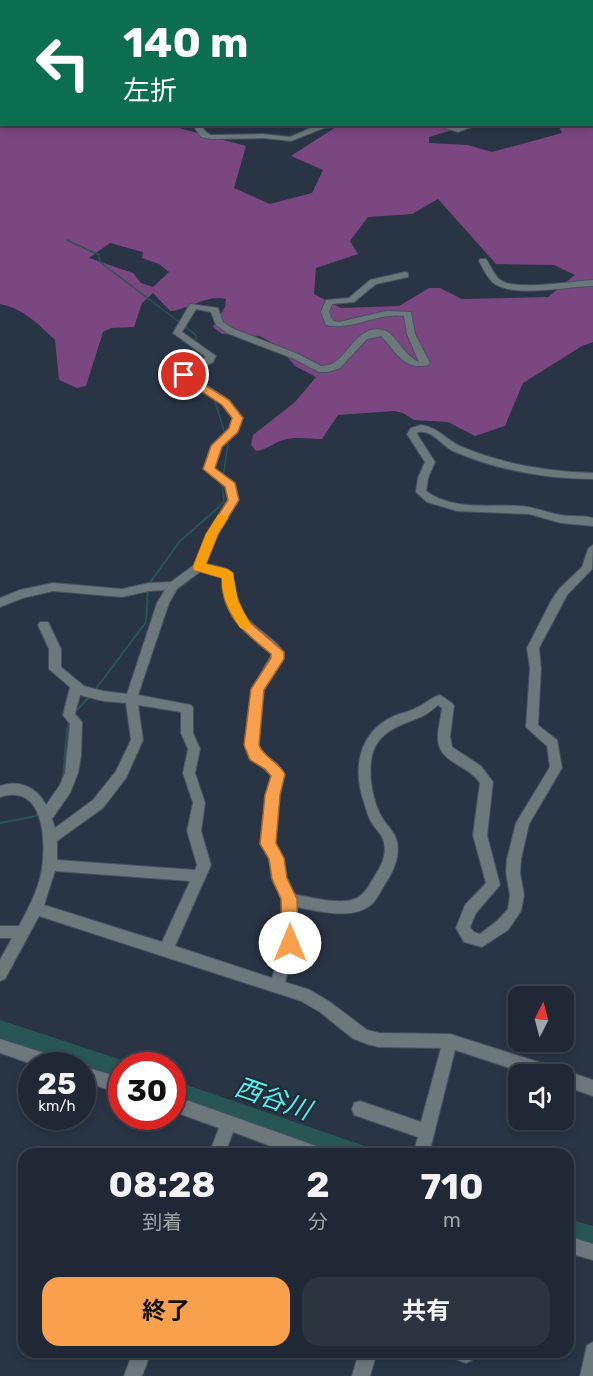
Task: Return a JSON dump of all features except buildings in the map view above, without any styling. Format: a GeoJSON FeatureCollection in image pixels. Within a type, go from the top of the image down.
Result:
{"type":"FeatureCollection","features":[{"type":"Feature","properties":{"kind":"street"},"geometry":{"type":"LineString","coordinates":[[197,126],[204,135],[211,137],[263,136],[291,139],[323,126]]}},
{"type":"Feature","properties":{"kind":"street"},"geometry":{"type":"LineString","coordinates":[[443,126],[458,130],[471,126]]}},
{"type":"Feature","properties":{"kind":"street"},"geometry":{"type":"LineString","coordinates":[[483,261],[497,282],[510,286],[532,288],[593,283]]}},
{"type":"Feature","properties":{"kind":"street"},"geometry":{"type":"LineString","coordinates":[[52,837],[98,804],[121,774],[137,743],[131,699],[163,603],[173,586],[199,567],[212,534],[234,500],[231,486],[209,469],[216,446],[234,430],[238,418],[226,402],[184,375],[210,360],[211,356],[177,333],[185,322],[189,310],[193,306],[201,306],[215,310],[217,320],[221,325],[240,335],[298,357],[317,369],[326,370],[336,367],[358,339],[374,333],[383,333],[409,361],[421,366],[424,363],[411,334],[408,314],[383,312],[342,325],[329,323],[325,312],[329,302],[351,300],[373,282],[405,275]]}},
{"type":"Feature","properties":{"kind":"street"},"geometry":{"type":"LineString","coordinates":[[593,476],[546,473],[491,462],[449,446],[431,429],[414,430],[412,434],[430,462],[423,478],[421,492],[436,502],[487,510],[531,510],[559,519],[583,519],[593,522]]}},
{"type":"Feature","properties":{"kind":"street"},"geometry":{"type":"LineString","coordinates":[[289,899],[347,907],[366,901],[390,864],[391,848],[387,834],[375,815],[363,772],[365,755],[373,740],[391,725],[403,717],[423,711],[434,701],[440,700],[448,706],[444,743],[449,753],[478,768],[487,782],[480,835],[493,885],[470,909],[463,928],[469,937],[482,941],[503,925],[514,910],[517,895],[513,873],[514,860],[523,823],[556,768],[553,744],[532,727],[531,714],[537,664],[533,648],[563,592],[587,569],[593,549]]}},
{"type":"Feature","properties":{"kind":"street"},"geometry":{"type":"LineString","coordinates":[[199,567],[223,572],[228,577],[228,590],[241,622],[278,652],[277,659],[258,689],[251,745],[255,755],[270,764],[278,774],[273,795],[268,844],[276,858],[279,879],[289,899],[290,943],[277,985]]}},
{"type":"Feature","properties":{"kind":"street"},"geometry":{"type":"LineString","coordinates":[[0,603],[20,594],[53,587],[122,593],[148,587],[173,586]]}},
{"type":"Feature","properties":{"kind":"street"},"geometry":{"type":"LineString","coordinates":[[44,625],[55,648],[55,669],[68,678],[75,688],[99,696],[183,706],[188,710],[186,731],[194,749],[189,774],[199,803],[194,831],[204,860],[200,876],[166,950]]}},
{"type":"Feature","properties":{"kind":"street"},"geometry":{"type":"LineString","coordinates":[[45,817],[65,790],[70,778],[76,722],[69,715],[75,688]]}},
{"type":"Feature","properties":{"kind":"street"},"geometry":{"type":"LineString","coordinates":[[0,792],[9,789],[25,790],[36,799],[52,837],[49,865],[35,908],[0,974]]}},
{"type":"Feature","properties":{"kind":"street"},"geometry":{"type":"LineString","coordinates":[[49,865],[200,876]]}},
{"type":"Feature","properties":{"kind":"street"},"geometry":{"type":"LineString","coordinates":[[35,908],[277,985],[325,1007],[357,1033],[368,1037],[379,1040],[450,1041],[520,1064]]}},
{"type":"Feature","properties":{"kind":"street"},"geometry":{"type":"LineString","coordinates":[[0,932],[22,932]]}},
{"type":"Feature","properties":{"kind":"street"},"geometry":{"type":"LineString","coordinates":[[423,1148],[450,1041]]}},
{"type":"Feature","properties":{"kind":"street"},"geometry":{"type":"LineString","coordinates":[[0,1047],[18,1053]]}},
{"type":"Feature","properties":{"kind":"street"},"geometry":{"type":"LineString","coordinates":[[574,1081],[593,1088]]}},
{"type":"Feature","properties":{"kind":"street"},"geometry":{"type":"LineString","coordinates":[[186,1108],[300,1148]]}},
{"type":"Feature","properties":{"kind":"street"},"geometry":{"type":"LineString","coordinates":[[360,1108],[427,1132]]}},
{"type":"Feature","properties":{"kind":"street"},"geometry":{"type":"LineString","coordinates":[[219,1148],[229,1122]]}},
{"type":"Feature","properties":{"kind":"street"},"geometry":{"type":"LineString","coordinates":[[574,1246],[593,1252]]}},
{"type":"Feature","properties":{"kind":"street"},"geometry":{"type":"LineString","coordinates":[[589,1376],[593,1351]]}},
{"type":"Feature","properties":{"kind":"street"},"geometry":{"type":"LineString","coordinates":[[133,1376],[140,1358]]}},
{"type":"Feature","properties":{"kind":"street"},"geometry":{"type":"LineString","coordinates":[[361,1376],[366,1358]]}},
{"type":"Feature","properties":{"kind":"shaded area"},"geometry":{"type":"Polygon","coordinates":[[[0,126],[172,126],[246,146],[234,188],[270,204],[312,193],[323,170],[291,156],[337,126],[466,126],[429,137],[429,143],[468,145],[492,152],[562,133],[558,126],[593,126],[593,342],[582,346],[523,383],[505,426],[475,436],[448,422],[414,420],[403,413],[394,411],[338,415],[322,439],[288,439],[256,451],[251,445],[253,435],[295,402],[316,377],[295,366],[279,347],[260,336],[222,334],[213,327],[225,307],[226,299],[205,300],[170,311],[153,293],[142,303],[134,327],[111,328],[103,332],[86,386],[77,388],[59,380],[55,340],[36,322],[9,306],[0,304],[0,126]],[[438,199],[412,214],[368,217],[350,241],[358,254],[316,268],[314,294],[341,308],[399,306],[429,288],[440,288],[462,299],[548,297],[575,275],[554,265],[496,264],[438,199]],[[110,243],[89,258],[133,273],[141,283],[153,287],[169,272],[159,264],[142,258],[143,252],[110,243]]]}},
{"type":"Feature","properties":{"kind":"waterway"},"geometry":{"type":"LineString","coordinates":[[67,240],[99,255],[100,262],[196,335],[195,365]]}},
{"type":"Feature","properties":{"kind":"waterway"},"geometry":{"type":"LineString","coordinates":[[196,370],[206,385]]}},
{"type":"Feature","properties":{"kind":"waterway"},"geometry":{"type":"LineString","coordinates":[[213,395],[228,444],[223,477]]}},
{"type":"Feature","properties":{"kind":"waterway"},"geometry":{"type":"LineString","coordinates":[[217,508],[224,502],[222,482]]}},
{"type":"Feature","properties":{"kind":"waterway"},"geometry":{"type":"LineString","coordinates":[[149,584],[180,541],[219,507]]}},
{"type":"Feature","properties":{"kind":"waterway"},"geometry":{"type":"LineString","coordinates":[[95,690],[146,622],[148,590]]}},
{"type":"Feature","properties":{"kind":"waterway"},"geometry":{"type":"LineString","coordinates":[[75,712],[89,697]]}},
{"type":"Feature","properties":{"kind":"waterway"},"geometry":{"type":"LineString","coordinates":[[63,779],[67,729],[70,723]]}},
{"type":"Feature","properties":{"kind":"waterway"},"geometry":{"type":"LineString","coordinates":[[0,823],[36,816],[39,812]]}},
{"type":"Feature","properties":{"kind":"waterway","name":"西谷川"},"geometry":{"type":"LineString","coordinates":[[0,1029],[108,1064]]}},
{"type":"Feature","properties":{"kind":"waterway","name":"西谷川"},"geometry":{"type":"LineString","coordinates":[[186,1094],[342,1148]]}},
{"type":"Feature","properties":{"kind":"waterway","name":"西谷川"},"geometry":{"type":"LineString","coordinates":[[574,1231],[593,1236]]}},
{"type":"Feature","properties":{"kind":"slow traffic"},"geometry":{"type":"LineString","coordinates":[[222,518],[212,534],[199,567],[223,572],[228,577],[231,601],[241,622],[245,625]]}},
{"type":"Feature","properties":{"kind":"route"},"geometry":{"type":"LineString","coordinates":[[184,375],[226,402],[238,418],[234,430],[216,446],[209,469],[231,486],[234,500],[212,534],[199,567],[223,572],[228,577],[231,601],[241,622],[278,652],[277,659],[258,689],[251,745],[255,755],[270,764],[278,774],[278,782],[273,795],[268,844],[276,858],[279,879],[289,899],[290,943]]}}]}
